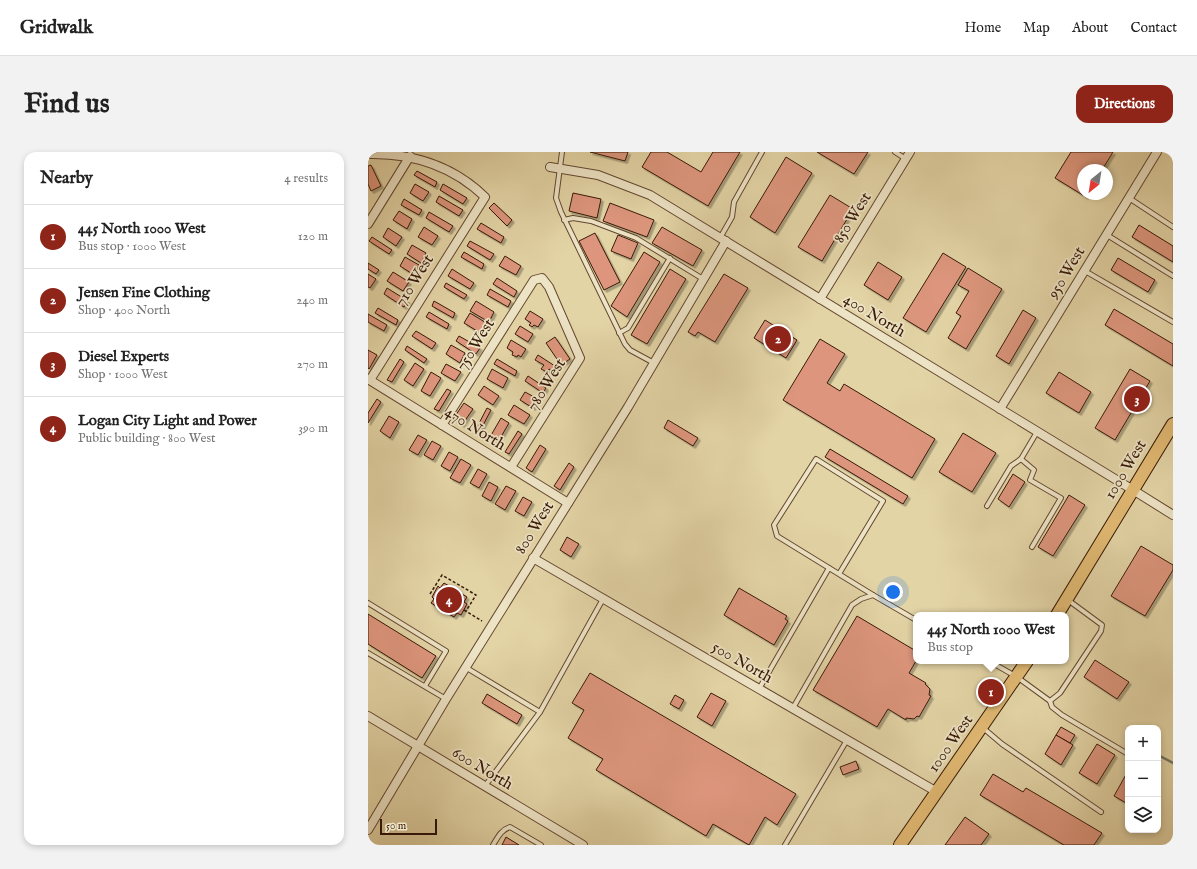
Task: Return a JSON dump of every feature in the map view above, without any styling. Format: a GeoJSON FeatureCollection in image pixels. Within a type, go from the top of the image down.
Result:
{"type":"FeatureCollection","features":[{"type":"Feature","properties":{"kind":"main road","name":"1000 West"},"geometry":{"type":"LineString","coordinates":[[1059,612],[1173,424]]}},
{"type":"Feature","properties":{"kind":"main road","name":"1000 West"},"geometry":{"type":"LineString","coordinates":[[900,845],[1025,664]]}},
{"type":"Feature","properties":{"kind":"street","name":"950 West"},"geometry":{"type":"LineString","coordinates":[[1000,409],[1157,152]]}},
{"type":"Feature","properties":{"kind":"street"},"geometry":{"type":"LineString","coordinates":[[368,154],[410,156],[368,224]]}},
{"type":"Feature","properties":{"kind":"street","name":"850 West"},"geometry":{"type":"LineString","coordinates":[[820,299],[908,155]]}},
{"type":"Feature","properties":{"kind":"street","name":"710 West"},"geometry":{"type":"LineString","coordinates":[[369,380],[485,197],[472,184],[450,172],[410,156]]}},
{"type":"Feature","properties":{"kind":"street","name":"400 North"},"geometry":{"type":"LineString","coordinates":[[550,167],[598,175],[650,195],[1173,515]]}},
{"type":"Feature","properties":{"kind":"street","name":"800 West"},"geometry":{"type":"LineString","coordinates":[[368,830],[465,667],[654,363],[704,279],[723,240]]}},
{"type":"Feature","properties":{"kind":"street","name":"780 West"},"geometry":{"type":"LineString","coordinates":[[511,467],[580,358],[549,287],[542,278],[534,280]]}},
{"type":"Feature","properties":{"kind":"street","name":"750 West"},"geometry":{"type":"LineString","coordinates":[[442,425],[534,280]]}},
{"type":"Feature","properties":{"kind":"street","name":"470 North"},"geometry":{"type":"LineString","coordinates":[[369,380],[568,503]]}},
{"type":"Feature","properties":{"kind":"street","name":"500 North"},"geometry":{"type":"LineString","coordinates":[[533,558],[937,792]]}},
{"type":"Feature","properties":{"kind":"street","name":"600 North"},"geometry":{"type":"LineString","coordinates":[[368,716],[485,786],[569,842],[583,845]]}},
{"type":"Feature","properties":{"kind":"lane"},"geometry":{"type":"LineString","coordinates":[[562,152],[556,198],[564,220],[625,344],[630,350],[654,363]]}},
{"type":"Feature","properties":{"kind":"lane"},"geometry":{"type":"LineString","coordinates":[[723,240],[732,216],[734,202],[762,152]]}},
{"type":"Feature","properties":{"kind":"lane"},"geometry":{"type":"LineString","coordinates":[[895,152],[908,155]]}},
{"type":"Feature","properties":{"kind":"lane"},"geometry":{"type":"LineString","coordinates":[[1129,198],[1173,227]]}},
{"type":"Feature","properties":{"kind":"lane"},"geometry":{"type":"LineString","coordinates":[[564,220],[573,218],[591,221],[636,238],[704,279]]}},
{"type":"Feature","properties":{"kind":"lane"},"geometry":{"type":"LineString","coordinates":[[1107,235],[1173,276]]}},
{"type":"Feature","properties":{"kind":"lane"},"geometry":{"type":"LineString","coordinates":[[619,333],[628,328],[670,258]]}},
{"type":"Feature","properties":{"kind":"lane"},"geometry":{"type":"LineString","coordinates":[[1085,271],[1173,322]]}},
{"type":"Feature","properties":{"kind":"lane"},"geometry":{"type":"LineString","coordinates":[[987,506],[1011,466],[1021,459],[1037,431]]}},
{"type":"Feature","properties":{"kind":"lane"},"geometry":{"type":"LineString","coordinates":[[839,574],[883,501],[816,459],[774,525],[777,536],[873,595],[913,618]]}},
{"type":"Feature","properties":{"kind":"lane"},"geometry":{"type":"LineString","coordinates":[[1021,459],[1034,470],[1030,480],[1062,498],[1032,547]]}},
{"type":"Feature","properties":{"kind":"lane"},"geometry":{"type":"LineString","coordinates":[[758,689],[829,568]]}},
{"type":"Feature","properties":{"kind":"lane"},"geometry":{"type":"LineString","coordinates":[[793,709],[852,605],[861,599],[873,595]]}},
{"type":"Feature","properties":{"kind":"lane"},"geometry":{"type":"LineString","coordinates":[[485,786],[540,712],[603,599]]}},
{"type":"Feature","properties":{"kind":"lane"},"geometry":{"type":"LineString","coordinates":[[1050,701],[1060,693],[1101,631],[1102,625],[1067,600]]}},
{"type":"Feature","properties":{"kind":"lane"},"geometry":{"type":"LineString","coordinates":[[368,603],[446,651],[425,686]]}},
{"type":"Feature","properties":{"kind":"lane"},"geometry":{"type":"LineString","coordinates":[[368,653],[446,699]]}},
{"type":"Feature","properties":{"kind":"lane"},"geometry":{"type":"LineString","coordinates":[[994,664],[1017,677],[1050,701],[1052,707],[1062,715],[1125,752]]}},
{"type":"Feature","properties":{"kind":"lane"},"geometry":{"type":"LineString","coordinates":[[465,667],[540,712]]}},
{"type":"Feature","properties":{"kind":"lane"},"geometry":{"type":"LineString","coordinates":[[982,727],[1002,744],[1101,812]]}},
{"type":"Feature","properties":{"kind":"lane"},"geometry":{"type":"LineString","coordinates":[[785,845],[847,740]]}},
{"type":"Feature","properties":{"kind":"lane"},"geometry":{"type":"LineString","coordinates":[[493,845],[499,834],[510,827],[541,845]]}},
{"type":"Feature","properties":{"kind":"path"},"geometry":{"type":"LineString","coordinates":[[430,594],[442,575],[476,595],[465,611],[482,621]]}},
{"type":"Feature","properties":{"kind":"building"},"geometry":{"type":"Polygon","coordinates":[[[590,152],[628,152],[625,161],[590,152]]]}},
{"type":"Feature","properties":{"kind":"building"},"geometry":{"type":"Polygon","coordinates":[[[651,152],[667,152],[701,172],[713,152],[740,152],[708,206],[642,167],[651,152]]]}},
{"type":"Feature","properties":{"kind":"building"},"geometry":{"type":"Polygon","coordinates":[[[817,152],[868,152],[854,174],[817,152]]]}},
{"type":"Feature","properties":{"kind":"building"},"geometry":{"type":"Polygon","coordinates":[[[1071,152],[1113,152],[1106,164],[1077,164],[1077,191],[1055,178],[1071,152]]]}},
{"type":"Feature","properties":{"kind":"building"},"geometry":{"type":"Polygon","coordinates":[[[786,157],[812,173],[775,233],[750,217],[786,157]]]}},
{"type":"Feature","properties":{"kind":"building"},"geometry":{"type":"Polygon","coordinates":[[[371,165],[381,186],[371,191],[368,184],[368,166],[371,165]]]}},
{"type":"Feature","properties":{"kind":"building"},"geometry":{"type":"Polygon","coordinates":[[[417,171],[437,182],[435,187],[414,175],[417,171]]]}},
{"type":"Feature","properties":{"kind":"building"},"geometry":{"type":"Polygon","coordinates":[[[415,184],[429,192],[423,201],[410,193],[415,184]]]}},
{"type":"Feature","properties":{"kind":"building"},"geometry":{"type":"Polygon","coordinates":[[[443,184],[467,198],[463,204],[440,190],[443,184]]]}},
{"type":"Feature","properties":{"kind":"building"},"geometry":{"type":"Polygon","coordinates":[[[573,193],[601,199],[597,218],[569,211],[573,193]]]}},
{"type":"Feature","properties":{"kind":"building"},"geometry":{"type":"Polygon","coordinates":[[[830,195],[853,209],[822,261],[798,247],[830,195]]]}},
{"type":"Feature","properties":{"kind":"building"},"geometry":{"type":"Polygon","coordinates":[[[439,196],[463,210],[459,216],[436,202],[439,196]]]}},
{"type":"Feature","properties":{"kind":"building"},"geometry":{"type":"Polygon","coordinates":[[[404,199],[422,210],[419,215],[401,205],[404,199]]]}},
{"type":"Feature","properties":{"kind":"building"},"geometry":{"type":"Polygon","coordinates":[[[494,203],[512,220],[507,226],[489,208],[494,203]]]}},
{"type":"Feature","properties":{"kind":"building"},"geometry":{"type":"Polygon","coordinates":[[[610,203],[654,220],[647,237],[603,221],[610,203]]]}},
{"type":"Feature","properties":{"kind":"building"},"geometry":{"type":"Polygon","coordinates":[[[399,211],[412,219],[407,229],[393,220],[399,211]]]}},
{"type":"Feature","properties":{"kind":"building"},"geometry":{"type":"Polygon","coordinates":[[[429,212],[453,226],[449,232],[426,218],[429,212]]]}},
{"type":"Feature","properties":{"kind":"building"},"geometry":{"type":"Polygon","coordinates":[[[481,223],[504,237],[501,243],[477,229],[481,223]]]}},
{"type":"Feature","properties":{"kind":"building"},"geometry":{"type":"Polygon","coordinates":[[[1139,225],[1173,246],[1173,262],[1132,237],[1139,225]]]}},
{"type":"Feature","properties":{"kind":"building"},"geometry":{"type":"Polygon","coordinates":[[[424,227],[438,236],[432,245],[418,237],[424,227]]]}},
{"type":"Feature","properties":{"kind":"building"},"geometry":{"type":"Polygon","coordinates":[[[662,227],[702,250],[693,266],[652,243],[662,227]]]}},
{"type":"Feature","properties":{"kind":"building"},"geometry":{"type":"Polygon","coordinates":[[[388,228],[402,237],[396,246],[383,237],[388,228]]]}},
{"type":"Feature","properties":{"kind":"building"},"geometry":{"type":"Polygon","coordinates":[[[595,233],[620,282],[604,290],[579,241],[595,233]]]}},
{"type":"Feature","properties":{"kind":"building"},"geometry":{"type":"Polygon","coordinates":[[[618,235],[638,243],[631,259],[611,251],[618,235]]]}},
{"type":"Feature","properties":{"kind":"building"},"geometry":{"type":"Polygon","coordinates":[[[372,237],[392,250],[389,254],[369,241],[372,237]]]}},
{"type":"Feature","properties":{"kind":"building"},"geometry":{"type":"Polygon","coordinates":[[[470,241],[494,254],[490,260],[467,246],[470,241]]]}},
{"type":"Feature","properties":{"kind":"building"},"geometry":{"type":"Polygon","coordinates":[[[412,245],[426,253],[421,263],[407,254],[412,245]]]}},
{"type":"Feature","properties":{"kind":"building"},"geometry":{"type":"Polygon","coordinates":[[[464,252],[484,264],[482,269],[461,257],[464,252]]]}},
{"type":"Feature","properties":{"kind":"building"},"geometry":{"type":"Polygon","coordinates":[[[644,252],[660,262],[627,317],[611,306],[644,252]]]}},
{"type":"Feature","properties":{"kind":"building"},"geometry":{"type":"Polygon","coordinates":[[[943,253],[966,267],[926,332],[903,318],[943,253]]]}},
{"type":"Feature","properties":{"kind":"building"},"geometry":{"type":"Polygon","coordinates":[[[505,256],[521,266],[516,275],[499,266],[505,256]]]}},
{"type":"Feature","properties":{"kind":"building"},"geometry":{"type":"Polygon","coordinates":[[[405,257],[419,265],[414,275],[400,266],[405,257]]]}},
{"type":"Feature","properties":{"kind":"building"},"geometry":{"type":"Polygon","coordinates":[[[1118,258],[1155,280],[1148,292],[1111,270],[1118,258]]]}},
{"type":"Feature","properties":{"kind":"building"},"geometry":{"type":"Polygon","coordinates":[[[878,262],[902,277],[888,300],[864,285],[878,262]]]}},
{"type":"Feature","properties":{"kind":"building"},"geometry":{"type":"Polygon","coordinates":[[[368,263],[379,270],[376,274],[368,269],[368,263]]]}},
{"type":"Feature","properties":{"kind":"building"},"geometry":{"type":"Polygon","coordinates":[[[968,268],[1002,289],[966,349],[948,338],[961,316],[956,313],[969,291],[958,285],[968,268]]]}},
{"type":"Feature","properties":{"kind":"building"},"geometry":{"type":"Polygon","coordinates":[[[452,269],[474,283],[470,289],[448,276],[452,269]]]}},
{"type":"Feature","properties":{"kind":"building"},"geometry":{"type":"Polygon","coordinates":[[[670,269],[686,279],[647,344],[631,335],[670,269]]]}},
{"type":"Feature","properties":{"kind":"building"},"geometry":{"type":"Polygon","coordinates":[[[393,272],[409,282],[403,291],[387,281],[393,272]]]}},
{"type":"Feature","properties":{"kind":"building"},"geometry":{"type":"Polygon","coordinates":[[[368,274],[376,279],[370,288],[368,287],[368,274]]]}},
{"type":"Feature","properties":{"kind":"building"},"geometry":{"type":"Polygon","coordinates":[[[724,274],[748,288],[715,342],[698,332],[695,336],[688,332],[724,274]]]}},
{"type":"Feature","properties":{"kind":"building"},"geometry":{"type":"Polygon","coordinates":[[[497,278],[517,291],[514,297],[493,284],[497,278]]]}},
{"type":"Feature","properties":{"kind":"building"},"geometry":{"type":"Polygon","coordinates":[[[446,283],[467,295],[464,299],[444,287],[446,283]]]}},
{"type":"Feature","properties":{"kind":"building"},"geometry":{"type":"Polygon","coordinates":[[[387,288],[408,301],[404,307],[384,294],[387,288]]]}},
{"type":"Feature","properties":{"kind":"building"},"geometry":{"type":"Polygon","coordinates":[[[490,289],[511,301],[508,307],[487,295],[490,289]]]}},
{"type":"Feature","properties":{"kind":"building"},"geometry":{"type":"Polygon","coordinates":[[[434,301],[455,313],[453,318],[432,306],[434,301]]]}},
{"type":"Feature","properties":{"kind":"building"},"geometry":{"type":"Polygon","coordinates":[[[476,301],[494,312],[489,322],[470,311],[476,301]]]}},
{"type":"Feature","properties":{"kind":"building"},"geometry":{"type":"Polygon","coordinates":[[[378,308],[398,320],[396,325],[375,313],[378,308]]]}},
{"type":"Feature","properties":{"kind":"building"},"geometry":{"type":"Polygon","coordinates":[[[1114,309],[1173,344],[1173,366],[1105,325],[1114,309]]]}},
{"type":"Feature","properties":{"kind":"building"},"geometry":{"type":"Polygon","coordinates":[[[1023,310],[1036,318],[1009,364],[996,356],[1023,310]]]}},
{"type":"Feature","properties":{"kind":"building"},"geometry":{"type":"Polygon","coordinates":[[[530,311],[543,319],[538,327],[534,325],[532,327],[529,325],[531,323],[525,319],[530,311]]]}},
{"type":"Feature","properties":{"kind":"building"},"geometry":{"type":"Polygon","coordinates":[[[429,312],[449,324],[447,329],[426,317],[429,312]]]}},
{"type":"Feature","properties":{"kind":"building"},"geometry":{"type":"Polygon","coordinates":[[[470,313],[488,324],[482,334],[464,323],[470,313]]]}},
{"type":"Feature","properties":{"kind":"building"},"geometry":{"type":"Polygon","coordinates":[[[368,314],[387,325],[384,331],[368,322],[368,314]]]}},
{"type":"Feature","properties":{"kind":"building"},"geometry":{"type":"Polygon","coordinates":[[[765,320],[797,340],[786,358],[754,338],[765,320]]]}},
{"type":"Feature","properties":{"kind":"building"},"geometry":{"type":"Polygon","coordinates":[[[520,326],[533,334],[528,342],[515,334],[520,326]]]}},
{"type":"Feature","properties":{"kind":"building"},"geometry":{"type":"Polygon","coordinates":[[[416,331],[436,343],[432,349],[412,336],[416,331]]]}},
{"type":"Feature","properties":{"kind":"building"},"geometry":{"type":"Polygon","coordinates":[[[459,336],[480,348],[476,354],[456,341],[459,336]]]}},
{"type":"Feature","properties":{"kind":"building"},"geometry":{"type":"Polygon","coordinates":[[[555,337],[570,359],[561,365],[546,343],[555,337]]]}},
{"type":"Feature","properties":{"kind":"building"},"geometry":{"type":"Polygon","coordinates":[[[820,339],[845,354],[827,383],[840,391],[844,384],[935,439],[912,478],[783,400],[820,339]]]}},
{"type":"Feature","properties":{"kind":"building"},"geometry":{"type":"Polygon","coordinates":[[[511,340],[526,349],[521,357],[518,355],[517,357],[512,355],[513,352],[507,348],[511,340]]]}},
{"type":"Feature","properties":{"kind":"building"},"geometry":{"type":"Polygon","coordinates":[[[451,345],[465,353],[460,363],[446,354],[451,345]]]}},
{"type":"Feature","properties":{"kind":"building"},"geometry":{"type":"Polygon","coordinates":[[[407,346],[427,359],[424,363],[405,350],[407,346]]]}},
{"type":"Feature","properties":{"kind":"building"},"geometry":{"type":"Polygon","coordinates":[[[368,350],[377,355],[369,369],[368,368],[368,350]]]}},
{"type":"Feature","properties":{"kind":"building"},"geometry":{"type":"Polygon","coordinates":[[[538,355],[558,368],[555,372],[549,369],[547,372],[541,369],[544,365],[535,360],[538,355]]]}},
{"type":"Feature","properties":{"kind":"building"},"geometry":{"type":"Polygon","coordinates":[[[400,359],[404,362],[392,382],[387,380],[400,359]]]}},
{"type":"Feature","properties":{"kind":"building"},"geometry":{"type":"Polygon","coordinates":[[[497,359],[517,371],[515,376],[494,364],[497,359]]]}},
{"type":"Feature","properties":{"kind":"building"},"geometry":{"type":"Polygon","coordinates":[[[415,363],[424,369],[413,386],[404,380],[415,363]]]}},
{"type":"Feature","properties":{"kind":"building"},"geometry":{"type":"Polygon","coordinates":[[[446,364],[461,372],[455,381],[441,373],[446,364]]]}},
{"type":"Feature","properties":{"kind":"building"},"geometry":{"type":"Polygon","coordinates":[[[492,369],[508,378],[503,388],[487,379],[492,369]]]}},
{"type":"Feature","properties":{"kind":"building"},"geometry":{"type":"Polygon","coordinates":[[[1130,369],[1150,381],[1115,440],[1095,428],[1130,369]]]}},
{"type":"Feature","properties":{"kind":"building"},"geometry":{"type":"Polygon","coordinates":[[[431,372],[441,378],[430,396],[421,391],[431,372]]]}},
{"type":"Feature","properties":{"kind":"building"},"geometry":{"type":"Polygon","coordinates":[[[1059,372],[1091,392],[1079,413],[1046,393],[1059,372]]]}},
{"type":"Feature","properties":{"kind":"building"},"geometry":{"type":"Polygon","coordinates":[[[528,376],[546,388],[543,393],[525,381],[528,376]]]}},
{"type":"Feature","properties":{"kind":"building"},"geometry":{"type":"Polygon","coordinates":[[[484,386],[499,396],[493,405],[478,395],[484,386]]]}},
{"type":"Feature","properties":{"kind":"building"},"geometry":{"type":"Polygon","coordinates":[[[447,389],[451,391],[439,411],[434,409],[447,389]]]}},
{"type":"Feature","properties":{"kind":"building"},"geometry":{"type":"Polygon","coordinates":[[[525,392],[538,399],[533,408],[520,400],[525,392]]]}},
{"type":"Feature","properties":{"kind":"building"},"geometry":{"type":"Polygon","coordinates":[[[377,399],[381,402],[368,423],[368,413],[377,399]]]}},
{"type":"Feature","properties":{"kind":"building"},"geometry":{"type":"Polygon","coordinates":[[[464,403],[473,409],[462,425],[453,419],[464,403]]]}},
{"type":"Feature","properties":{"kind":"building"},"geometry":{"type":"Polygon","coordinates":[[[514,405],[530,415],[524,424],[508,415],[514,405]]]}},
{"type":"Feature","properties":{"kind":"building"},"geometry":{"type":"Polygon","coordinates":[[[487,408],[491,410],[480,431],[476,429],[487,408]]]}},
{"type":"Feature","properties":{"kind":"building"},"geometry":{"type":"Polygon","coordinates":[[[389,416],[399,422],[390,438],[380,431],[389,416]]]}},
{"type":"Feature","properties":{"kind":"building"},"geometry":{"type":"Polygon","coordinates":[[[501,418],[509,423],[498,442],[490,437],[501,418]]]}},
{"type":"Feature","properties":{"kind":"building"},"geometry":{"type":"Polygon","coordinates":[[[668,420],[698,438],[693,446],[664,428],[668,420]]]}},
{"type":"Feature","properties":{"kind":"building"},"geometry":{"type":"Polygon","coordinates":[[[518,431],[522,434],[509,454],[505,452],[518,431]]]}},
{"type":"Feature","properties":{"kind":"building"},"geometry":{"type":"Polygon","coordinates":[[[963,433],[996,453],[972,492],[939,472],[963,433]]]}},
{"type":"Feature","properties":{"kind":"building"},"geometry":{"type":"Polygon","coordinates":[[[418,435],[427,440],[418,455],[409,450],[418,435]]]}},
{"type":"Feature","properties":{"kind":"building"},"geometry":{"type":"Polygon","coordinates":[[[432,441],[441,446],[433,460],[424,455],[432,441]]]}},
{"type":"Feature","properties":{"kind":"building"},"geometry":{"type":"Polygon","coordinates":[[[540,445],[546,449],[532,472],[526,468],[540,445]]]}},
{"type":"Feature","properties":{"kind":"building"},"geometry":{"type":"Polygon","coordinates":[[[830,449],[908,496],[903,504],[825,457],[830,449]]]}},
{"type":"Feature","properties":{"kind":"building"},"geometry":{"type":"Polygon","coordinates":[[[449,452],[458,457],[450,471],[441,466],[449,452]]]}},
{"type":"Feature","properties":{"kind":"building"},"geometry":{"type":"Polygon","coordinates":[[[461,459],[471,465],[460,483],[450,478],[461,459]]]}},
{"type":"Feature","properties":{"kind":"building"},"geometry":{"type":"Polygon","coordinates":[[[569,463],[574,467],[560,490],[554,486],[569,463]]]}},
{"type":"Feature","properties":{"kind":"building"},"geometry":{"type":"Polygon","coordinates":[[[478,469],[487,474],[479,488],[470,483],[478,469]]]}},
{"type":"Feature","properties":{"kind":"building"},"geometry":{"type":"Polygon","coordinates":[[[1013,474],[1025,482],[1009,507],[998,499],[1013,474]]]}},
{"type":"Feature","properties":{"kind":"building"},"geometry":{"type":"Polygon","coordinates":[[[489,482],[498,487],[491,501],[482,496],[489,482]]]}},
{"type":"Feature","properties":{"kind":"building"},"geometry":{"type":"Polygon","coordinates":[[[506,486],[516,491],[505,510],[495,504],[506,486]]]}},
{"type":"Feature","properties":{"kind":"building"},"geometry":{"type":"Polygon","coordinates":[[[1069,495],[1085,505],[1053,556],[1038,547],[1069,495]]]}},
{"type":"Feature","properties":{"kind":"building"},"geometry":{"type":"Polygon","coordinates":[[[523,497],[532,502],[524,516],[515,511],[523,497]]]}},
{"type":"Feature","properties":{"kind":"building"},"geometry":{"type":"Polygon","coordinates":[[[567,537],[579,544],[571,557],[560,550],[567,537]]]}},
{"type":"Feature","properties":{"kind":"building"},"geometry":{"type":"Polygon","coordinates":[[[1141,546],[1173,565],[1173,570],[1145,616],[1111,596],[1141,546]]]}},
{"type":"Feature","properties":{"kind":"building"},"geometry":{"type":"Polygon","coordinates":[[[444,583],[467,597],[464,602],[467,604],[461,615],[457,613],[454,617],[431,603],[434,599],[432,597],[438,586],[440,588],[444,583]]]}},
{"type":"Feature","properties":{"kind":"building"},"geometry":{"type":"Polygon","coordinates":[[[739,588],[787,616],[785,619],[788,621],[774,645],[724,615],[739,588]]]}},
{"type":"Feature","properties":{"kind":"building"},"geometry":{"type":"Polygon","coordinates":[[[368,614],[436,656],[422,678],[368,644],[368,614]]]}},
{"type":"Feature","properties":{"kind":"building"},"geometry":{"type":"Polygon","coordinates":[[[857,616],[913,649],[913,664],[914,664],[909,673],[926,683],[925,684],[930,689],[929,695],[931,696],[919,717],[917,716],[914,719],[906,718],[906,720],[888,709],[877,727],[813,690],[857,616]]]}},
{"type":"Feature","properties":{"kind":"building"},"geometry":{"type":"Polygon","coordinates":[[[1095,660],[1129,682],[1117,699],[1084,677],[1095,660]]]}},
{"type":"Feature","properties":{"kind":"building"},"geometry":{"type":"Polygon","coordinates":[[[590,673],[796,794],[777,825],[765,817],[749,845],[713,824],[706,836],[596,770],[603,759],[568,738],[584,710],[572,703],[590,673]]]}},
{"type":"Feature","properties":{"kind":"building"},"geometry":{"type":"Polygon","coordinates":[[[711,693],[726,701],[712,726],[697,717],[711,693]]]}},
{"type":"Feature","properties":{"kind":"building"},"geometry":{"type":"Polygon","coordinates":[[[487,694],[522,715],[517,724],[482,703],[487,694]]]}},
{"type":"Feature","properties":{"kind":"building"},"geometry":{"type":"Polygon","coordinates":[[[675,695],[684,700],[679,709],[670,704],[675,695]]]}},
{"type":"Feature","properties":{"kind":"building"},"geometry":{"type":"Polygon","coordinates":[[[1061,727],[1075,735],[1070,743],[1056,735],[1061,727]]]}},
{"type":"Feature","properties":{"kind":"building"},"geometry":{"type":"Polygon","coordinates":[[[1056,735],[1073,745],[1061,765],[1045,754],[1056,735]]]}},
{"type":"Feature","properties":{"kind":"building"},"geometry":{"type":"Polygon","coordinates":[[[1097,744],[1115,755],[1097,784],[1079,773],[1097,744]]]}},
{"type":"Feature","properties":{"kind":"building"},"geometry":{"type":"Polygon","coordinates":[[[856,761],[859,769],[843,775],[840,767],[856,761]]]}},
{"type":"Feature","properties":{"kind":"building"},"geometry":{"type":"Polygon","coordinates":[[[993,774],[1023,792],[1026,788],[1102,833],[1094,845],[1064,845],[980,795],[993,774]]]}},
{"type":"Feature","properties":{"kind":"building"},"geometry":{"type":"Polygon","coordinates":[[[1125,776],[1125,802],[1114,796],[1125,776]]]}},
{"type":"Feature","properties":{"kind":"building"},"geometry":{"type":"Polygon","coordinates":[[[965,817],[989,834],[981,845],[945,845],[965,817]]]}},
{"type":"Feature","properties":{"kind":"building"},"geometry":{"type":"Polygon","coordinates":[[[506,837],[519,845],[502,845],[506,837]]]}},
{"type":"Feature","properties":{"kind":"waterway"},"geometry":{"type":"LineString","coordinates":[[1161,757],[1173,763]]}},
{"type":"Feature","properties":{"kind":"place","name":"Jensen Fine Clothing"},"geometry":{"type":"Point","coordinates":[778,339]}},
{"type":"Feature","properties":{"kind":"place","name":"Diesel Experts"},"geometry":{"type":"Point","coordinates":[1137,399]}},
{"type":"Feature","properties":{"kind":"place","name":"Logan City Light and Power"},"geometry":{"type":"Point","coordinates":[449,600]}},
{"type":"Feature","properties":{"kind":"place","name":"445 North 1000 West"},"geometry":{"type":"Point","coordinates":[991,692]}}]}
